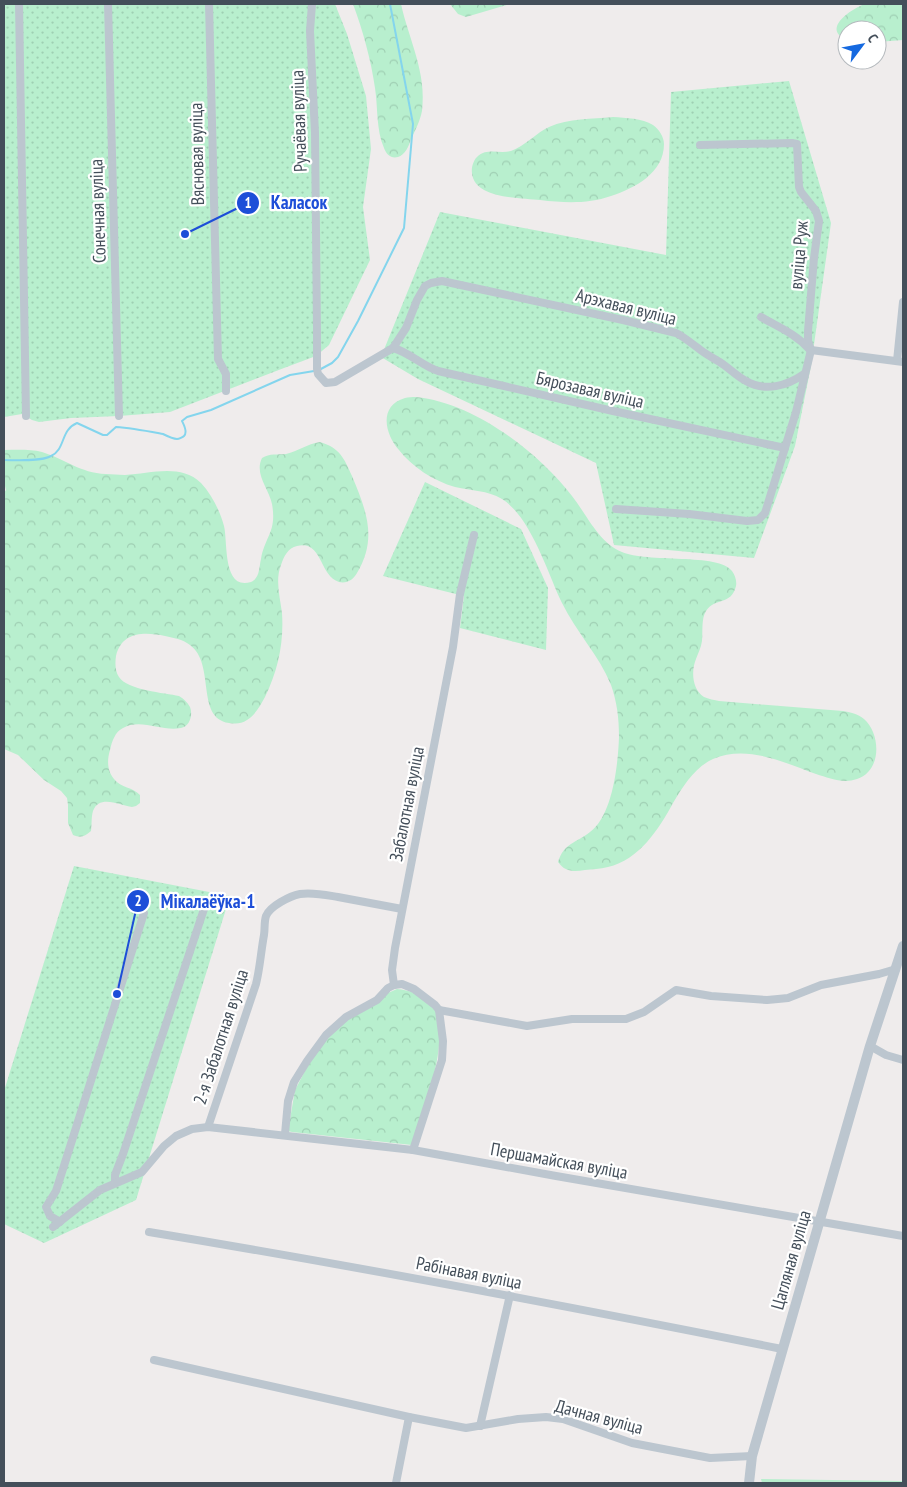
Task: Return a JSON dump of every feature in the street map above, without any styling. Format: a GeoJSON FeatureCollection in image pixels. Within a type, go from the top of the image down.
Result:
{"type":"FeatureCollection","features":[{"type":"Feature","properties":{"kind":"street"},"geometry":{"type":"LineString","coordinates":[[19,4],[26,416]]}},
{"type":"Feature","properties":{"kind":"street","name":"Сонечная вуліца"},"geometry":{"type":"LineString","coordinates":[[108,4],[119,416]]}},
{"type":"Feature","properties":{"kind":"street","name":"Вясновая вуліца"},"geometry":{"type":"LineString","coordinates":[[208,4],[218,359],[226,374],[226,391]]}},
{"type":"Feature","properties":{"kind":"street","name":"Ручаёвая вуліца"},"geometry":{"type":"LineString","coordinates":[[312,4],[310,31],[315,133],[317,371],[326,383],[330,384],[392,348]]}},
{"type":"Feature","properties":{"kind":"street","name":"вуліца Руж"},"geometry":{"type":"LineString","coordinates":[[700,145],[797,144],[799,187],[816,210],[819,221],[808,331],[810,350]]}},
{"type":"Feature","properties":{"kind":"street","name":"Арэхавая вуліца"},"geometry":{"type":"LineString","coordinates":[[392,348],[406,328],[417,300],[426,286],[436,282],[448,282],[668,330],[683,336],[700,350],[746,381],[754,384],[774,387],[789,383],[804,374]]}},
{"type":"Feature","properties":{"kind":"street"},"geometry":{"type":"LineString","coordinates":[[760,317],[791,333],[804,342],[810,350],[900,361],[903,302]]}},
{"type":"Feature","properties":{"kind":"street","name":"Бярозавая вуліца"},"geometry":{"type":"LineString","coordinates":[[392,348],[438,371],[785,448]]}},
{"type":"Feature","properties":{"kind":"street"},"geometry":{"type":"LineString","coordinates":[[616,509],[689,514],[747,521],[758,520],[765,512],[785,448],[796,412],[810,350]]}},
{"type":"Feature","properties":{"kind":"street","name":"Забалотная вуліца"},"geometry":{"type":"LineString","coordinates":[[394,985],[392,964],[456,629],[460,594],[474,535]]}},
{"type":"Feature","properties":{"kind":"street","name":"2-я Забалотная вуліца"},"geometry":{"type":"LineString","coordinates":[[53,1227],[94,1195],[115,1183],[142,1172],[164,1146],[176,1136],[192,1128],[208,1126],[256,984],[265,918],[269,910],[275,905],[299,894],[322,895],[402,909]]}},
{"type":"Feature","properties":{"kind":"street"},"geometry":{"type":"LineString","coordinates":[[115,1183],[116,1172],[206,903]]}},
{"type":"Feature","properties":{"kind":"street"},"geometry":{"type":"LineString","coordinates":[[60,1222],[50,1216],[46,1207],[56,1191],[144,914]]}},
{"type":"Feature","properties":{"kind":"street","name":"Цагляная вуліца"},"geometry":{"type":"LineString","coordinates":[[749,1483],[752,1456],[782,1349],[870,1046],[902,953]]}},
{"type":"Feature","properties":{"kind":"street"},"geometry":{"type":"LineString","coordinates":[[439,1010],[527,1026],[572,1019],[626,1019],[644,1012],[676,990],[711,996],[767,1000],[788,998],[821,985],[896,969]]}},
{"type":"Feature","properties":{"kind":"street"},"geometry":{"type":"LineString","coordinates":[[285,1134],[288,1101],[294,1082],[326,1036],[350,1014],[377,1000],[388,988],[402,984],[414,989],[430,1000],[439,1010],[443,1041],[442,1060],[413,1150]]}},
{"type":"Feature","properties":{"kind":"street"},"geometry":{"type":"LineString","coordinates":[[870,1046],[886,1055],[903,1060]]}},
{"type":"Feature","properties":{"kind":"street","name":"Першамайская вуліца"},"geometry":{"type":"LineString","coordinates":[[208,1126],[413,1150],[903,1236]]}},
{"type":"Feature","properties":{"kind":"street","name":"Рабінавая вуліца"},"geometry":{"type":"LineString","coordinates":[[149,1232],[316,1259],[782,1349]]}},
{"type":"Feature","properties":{"kind":"street"},"geometry":{"type":"LineString","coordinates":[[480,1426],[510,1295]]}},
{"type":"Feature","properties":{"kind":"street","name":"Дачная вуліца"},"geometry":{"type":"LineString","coordinates":[[154,1360],[409,1418],[466,1428],[518,1419],[546,1417],[562,1419],[632,1443],[710,1458],[752,1456]]}},
{"type":"Feature","properties":{"kind":"street"},"geometry":{"type":"LineString","coordinates":[[396,1483],[409,1418]]}},
{"type":"Feature","properties":{"kind":"green space"},"geometry":{"type":"Polygon","coordinates":[[[4,4],[335,4],[347,34],[366,96],[371,149],[363,207],[370,260],[329,345],[316,356],[170,412],[71,418],[39,422],[22,414],[4,417],[4,4]]]}},
{"type":"Feature","properties":{"kind":"green space"},"geometry":{"type":"Polygon","coordinates":[[[353,4],[401,4],[420,70],[423,97],[422,111],[417,126],[406,150],[398,157],[391,157],[387,154],[381,141],[371,67],[353,4]]]}},
{"type":"Feature","properties":{"kind":"green space"},"geometry":{"type":"Polygon","coordinates":[[[450,4],[510,4],[466,17],[458,14],[450,4]]]}},
{"type":"Feature","properties":{"kind":"green space"},"geometry":{"type":"Polygon","coordinates":[[[865,4],[903,4],[903,40],[887,41],[887,20],[841,20],[853,10],[865,4]]]}},
{"type":"Feature","properties":{"kind":"green space"},"geometry":{"type":"Polygon","coordinates":[[[789,81],[831,223],[811,366],[795,446],[754,558],[614,545],[596,463],[418,379],[381,357],[440,212],[666,255],[671,92],[789,81]]]}},
{"type":"Feature","properties":{"kind":"green space"},"geometry":{"type":"Polygon","coordinates":[[[613,117],[649,123],[659,131],[664,141],[663,154],[654,171],[629,189],[594,200],[558,202],[500,196],[481,188],[475,182],[472,166],[475,159],[485,152],[511,151],[549,127],[564,122],[613,117]]]}},
{"type":"Feature","properties":{"kind":"green space"},"geometry":{"type":"Polygon","coordinates":[[[416,397],[438,401],[482,419],[523,446],[558,479],[594,528],[614,548],[633,555],[698,560],[725,565],[735,576],[736,586],[734,592],[727,599],[714,604],[704,614],[702,644],[693,669],[695,685],[700,694],[709,699],[719,701],[843,711],[857,715],[864,719],[874,734],[876,752],[871,768],[865,775],[857,779],[841,781],[779,760],[752,754],[739,753],[713,759],[700,767],[690,778],[654,833],[629,858],[602,868],[573,871],[564,868],[558,862],[564,851],[598,824],[609,802],[613,788],[617,761],[619,723],[613,691],[606,674],[562,603],[530,532],[512,507],[502,499],[491,494],[455,487],[431,477],[410,462],[394,443],[390,436],[387,421],[391,407],[396,402],[406,398],[416,397]]]}},
{"type":"Feature","properties":{"kind":"green space"},"geometry":{"type":"Polygon","coordinates":[[[320,442],[332,447],[344,459],[365,512],[368,524],[367,548],[356,575],[350,580],[339,582],[328,573],[312,548],[297,546],[287,553],[278,577],[282,624],[281,646],[277,666],[270,687],[259,707],[250,718],[241,723],[229,723],[219,719],[212,711],[202,664],[198,654],[190,645],[178,639],[150,634],[135,635],[123,642],[116,656],[116,667],[119,677],[138,688],[179,696],[190,707],[191,717],[189,723],[181,728],[174,729],[137,724],[123,728],[116,734],[109,754],[109,769],[117,782],[140,795],[140,803],[132,807],[110,802],[100,803],[93,811],[91,831],[82,836],[73,835],[68,823],[67,798],[61,791],[44,780],[18,755],[4,749],[4,493],[6,490],[4,482],[4,450],[42,452],[97,473],[125,475],[174,471],[193,477],[205,488],[218,509],[224,526],[228,563],[235,579],[242,583],[251,582],[258,575],[263,551],[272,528],[272,504],[260,470],[262,458],[286,454],[320,442]]]}},
{"type":"Feature","properties":{"kind":"green space"},"geometry":{"type":"Polygon","coordinates":[[[425,482],[521,529],[548,588],[546,650],[460,628],[464,596],[383,576],[425,482]]]}},
{"type":"Feature","properties":{"kind":"green space"},"geometry":{"type":"Polygon","coordinates":[[[74,866],[230,896],[136,1200],[44,1243],[4,1224],[4,1091],[74,866]]]}},
{"type":"Feature","properties":{"kind":"green space"},"geometry":{"type":"Polygon","coordinates":[[[397,989],[416,994],[431,1004],[437,1017],[440,1034],[429,1094],[412,1145],[288,1131],[295,1090],[321,1046],[340,1025],[397,989]]]}},
{"type":"Feature","properties":{"kind":"green space"},"geometry":{"type":"Polygon","coordinates":[[[761,1479],[903,1481],[903,1483],[762,1483],[761,1479]]]}},
{"type":"Feature","properties":{"kind":"waterway"},"geometry":{"type":"LineString","coordinates":[[319,370],[332,363],[338,357],[404,228],[413,124],[390,4]]}},
{"type":"Feature","properties":{"kind":"waterway"},"geometry":{"type":"LineString","coordinates":[[4,460],[34,460],[51,456],[59,449],[68,430],[77,423],[103,435],[107,435],[116,427],[163,434],[179,439],[186,433],[182,421],[187,417],[211,410],[290,375],[314,371]]}},
{"type":"Feature","properties":{"kind":"place","name":"Каласок"},"geometry":{"type":"Point","coordinates":[185,234]}},
{"type":"Feature","properties":{"kind":"place","name":"Мікалаёўка-1"},"geometry":{"type":"Point","coordinates":[117,994]}}]}
